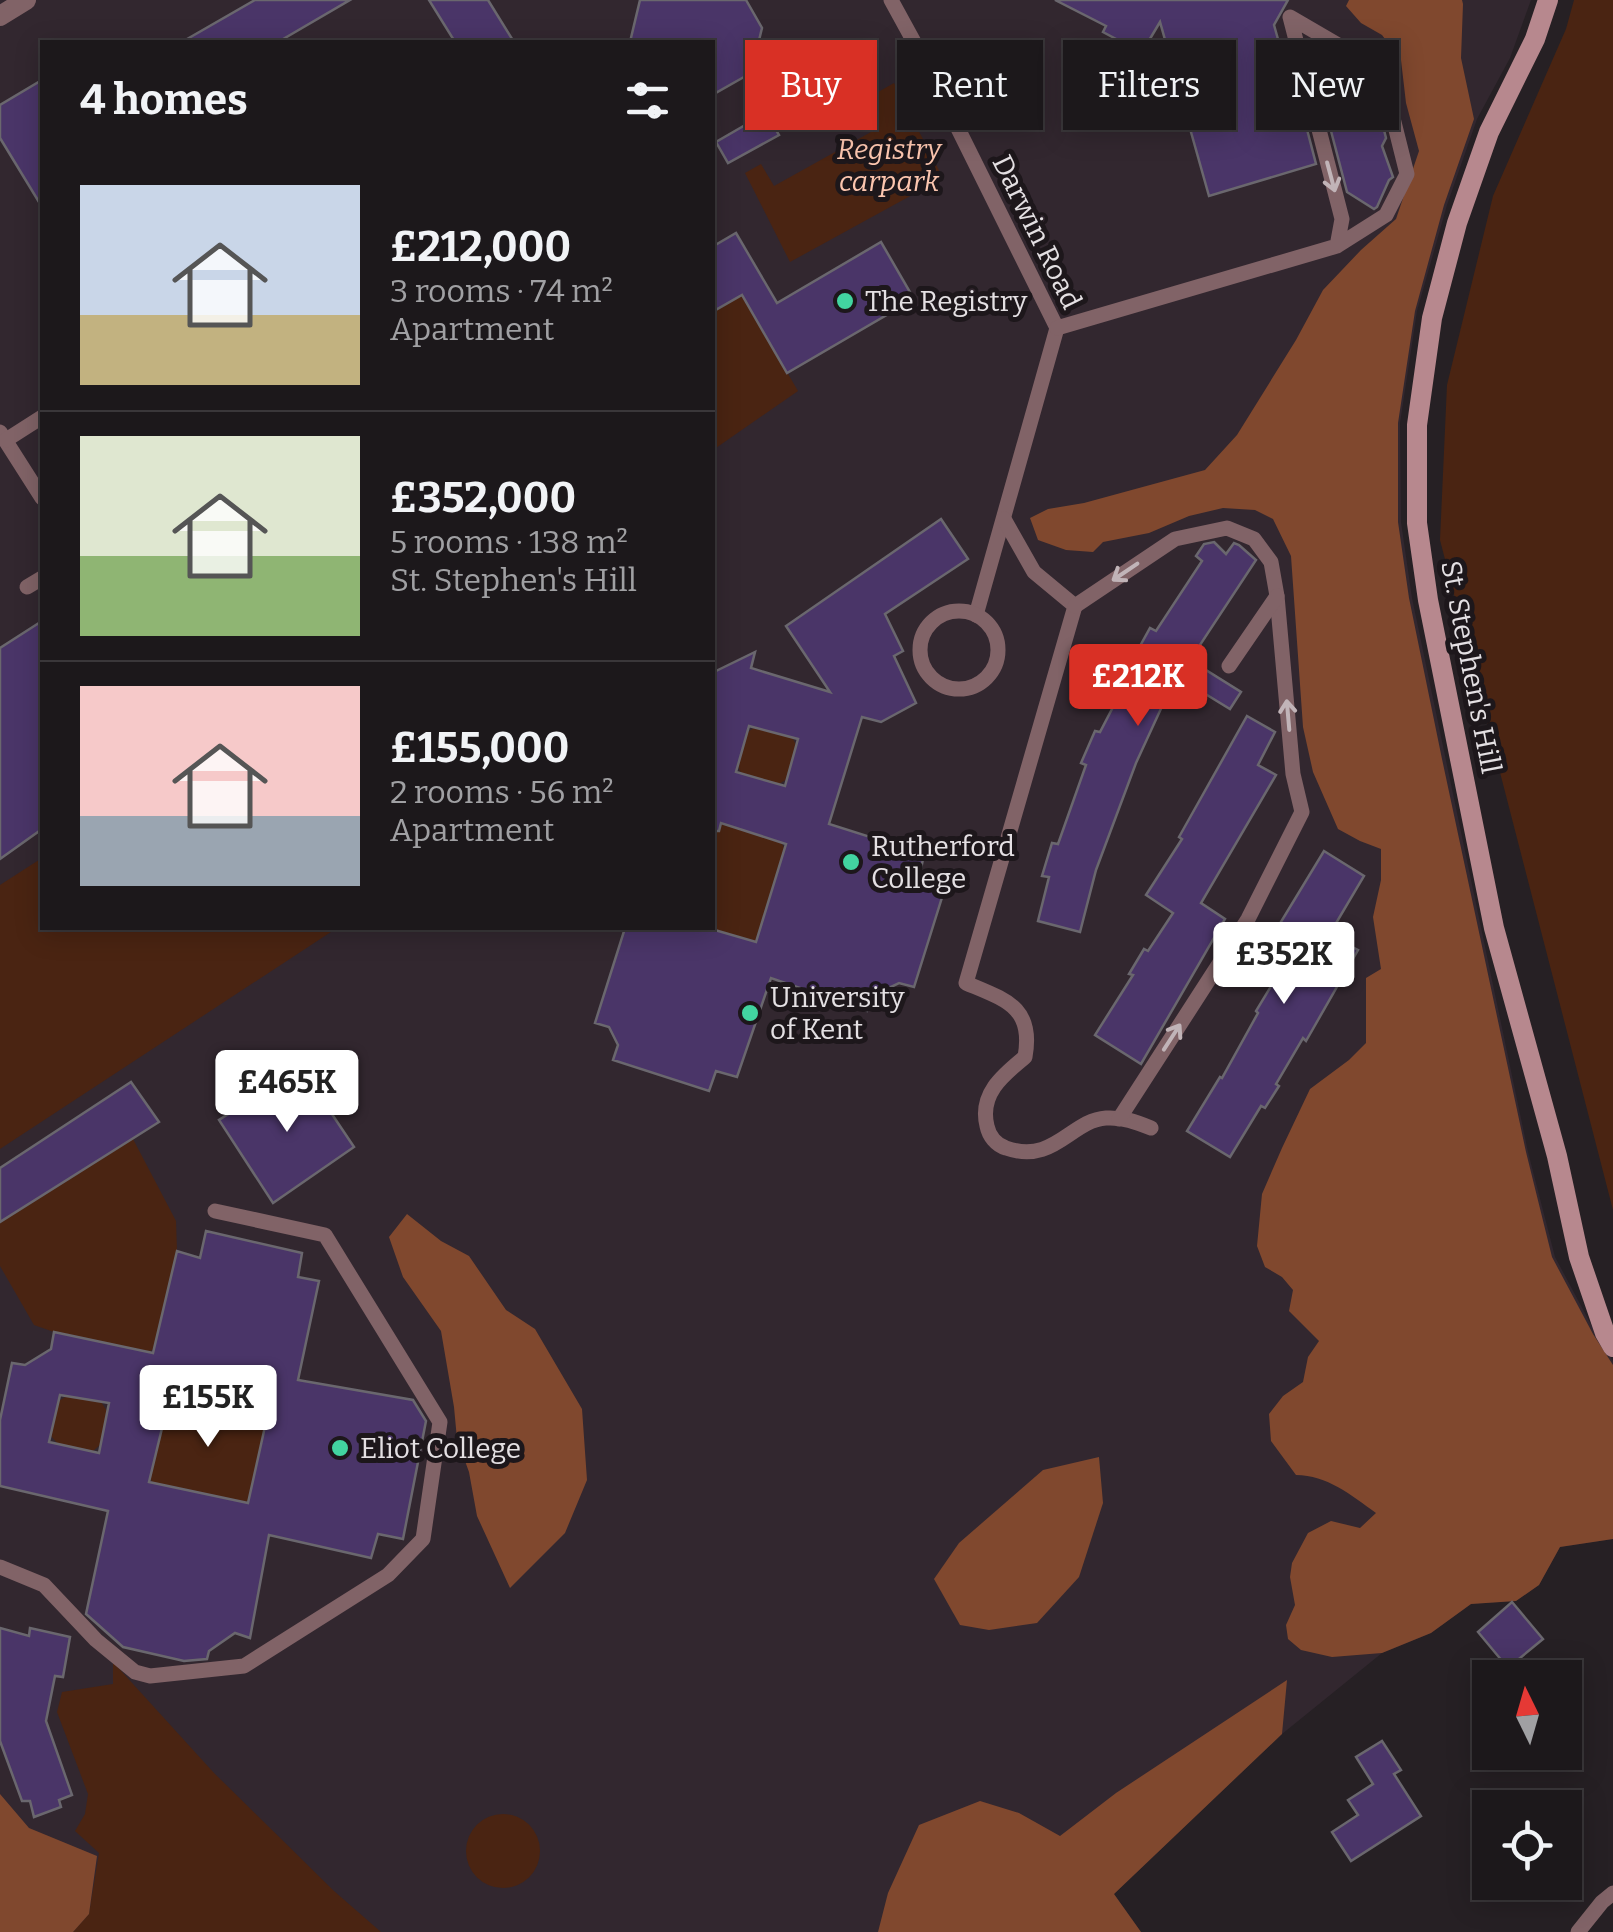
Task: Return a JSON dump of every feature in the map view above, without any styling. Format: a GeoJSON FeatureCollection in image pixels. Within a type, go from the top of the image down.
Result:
{"type":"FeatureCollection","features":[{"type":"Feature","properties":{"kind":"street"},"geometry":{"type":"LineString","coordinates":[[0,16],[26,0]]}},
{"type":"Feature","properties":{"kind":"street","name":"St. Stephen's Hill"},"geometry":{"type":"LineString","coordinates":[[1548,0],[1535,39],[1488,132],[1457,223],[1432,318],[1417,426],[1417,523],[1428,600],[1494,928],[1557,1156],[1580,1257],[1605,1334],[1613,1347]]}},
{"type":"Feature","properties":{"kind":"lane","name":"Darwin Road"},"geometry":{"type":"LineString","coordinates":[[891,0],[934,78],[1056,328],[976,614]]}},
{"type":"Feature","properties":{"kind":"lane"},"geometry":{"type":"LineString","coordinates":[[1056,328],[1338,246],[1386,215],[1407,174],[1382,70],[1290,17],[1342,219],[1338,246]]}},
{"type":"Feature","properties":{"kind":"lane"},"geometry":{"type":"LineString","coordinates":[[40,418],[3,436],[40,495]]}},
{"type":"Feature","properties":{"kind":"lane"},"geometry":{"type":"LineString","coordinates":[[1004,518],[1034,572],[1075,606]]}},
{"type":"Feature","properties":{"kind":"lane"},"geometry":{"type":"LineString","coordinates":[[1119,1119],[1248,919],[1302,812],[1293,774],[1278,596],[1271,562],[1254,539],[1228,528],[1175,539],[1075,606],[966,984],[998,997],[1022,1014],[1028,1037],[1025,1057],[988,1092],[984,1117],[989,1136],[1004,1148],[1029,1152],[1054,1146],[1102,1118],[1132,1120],[1151,1128]]}},
{"type":"Feature","properties":{"kind":"lane"},"geometry":{"type":"LineString","coordinates":[[27,586],[40,579]]}},
{"type":"Feature","properties":{"kind":"lane"},"geometry":{"type":"LineString","coordinates":[[1229,666],[1278,596]]}},
{"type":"Feature","properties":{"kind":"lane"},"geometry":{"type":"LineString","coordinates":[[944,614],[976,614],[987,622],[996,637],[998,650],[993,670],[984,681],[967,688],[953,689],[938,683],[921,660],[924,633],[932,621],[944,614]]}},
{"type":"Feature","properties":{"kind":"lane"},"geometry":{"type":"LineString","coordinates":[[0,1567],[44,1585],[96,1640],[134,1672],[150,1676],[244,1666],[388,1575],[423,1539],[440,1422],[325,1235],[215,1211]]}},
{"type":"Feature","properties":{"kind":"lane"},"geometry":{"type":"LineString","coordinates":[[1578,1932],[1613,1893]]}},
{"type":"Feature","properties":{"kind":"shaded area","name":"University of Kent"},"geometry":{"type":"Polygon","coordinates":[[[0,0],[1531,0],[1510,58],[1477,119],[1417,311],[1400,423],[1401,522],[1412,598],[1528,1152],[1555,1257],[1613,1361],[1613,1539],[1560,1547],[1539,1585],[1516,1601],[1471,1604],[1431,1633],[1382,1653],[1282,1734],[1114,1894],[1141,1932],[0,1932],[0,0]]]}},
{"type":"Feature","properties":{"kind":"shaded area"},"geometry":{"type":"Polygon","coordinates":[[[1349,0],[1462,0],[1463,4],[1461,58],[1474,119],[1444,205],[1415,311],[1398,423],[1398,522],[1409,598],[1442,759],[1552,1257],[1613,1365],[1613,1539],[1560,1547],[1539,1585],[1516,1601],[1471,1604],[1431,1633],[1382,1653],[1332,1657],[1301,1650],[1288,1639],[1286,1625],[1295,1605],[1292,1563],[1308,1533],[1331,1521],[1360,1528],[1376,1513],[1328,1482],[1296,1475],[1271,1441],[1269,1414],[1283,1396],[1303,1382],[1308,1357],[1319,1341],[1289,1311],[1293,1290],[1282,1277],[1265,1267],[1257,1246],[1262,1194],[1310,1089],[1366,1043],[1366,978],[1381,969],[1373,917],[1381,880],[1381,849],[1338,829],[1313,772],[1303,727],[1291,556],[1273,519],[1255,510],[1223,508],[1189,516],[1149,533],[1103,542],[1093,552],[1066,550],[1038,540],[1030,518],[1048,509],[1205,470],[1237,435],[1323,290],[1396,219],[1419,151],[1406,103],[1399,40],[1386,40],[1361,23],[1346,6],[1349,0]]]}},
{"type":"Feature","properties":{"kind":"shaded area"},"geometry":{"type":"Polygon","coordinates":[[[407,1214],[441,1241],[469,1256],[506,1310],[535,1329],[582,1409],[587,1480],[565,1533],[510,1588],[477,1516],[469,1472],[457,1439],[441,1331],[403,1277],[389,1237],[407,1214]]]}},
{"type":"Feature","properties":{"kind":"shaded area"},"geometry":{"type":"Polygon","coordinates":[[[1099,1457],[1103,1503],[1079,1577],[1037,1623],[989,1630],[960,1625],[934,1579],[959,1543],[1043,1470],[1099,1457]]]}},
{"type":"Feature","properties":{"kind":"shaded area"},"geometry":{"type":"Polygon","coordinates":[[[1287,1680],[1282,1734],[1114,1894],[1141,1932],[878,1932],[888,1893],[919,1825],[980,1801],[1019,1813],[1060,1836],[1116,1793],[1287,1680]]]}},
{"type":"Feature","properties":{"kind":"shaded area"},"geometry":{"type":"Polygon","coordinates":[[[0,1794],[29,1828],[97,1856],[89,1914],[73,1932],[0,1932],[0,1794]]]}},
{"type":"Feature","properties":{"kind":"green space"},"geometry":{"type":"Polygon","coordinates":[[[1574,0],[1613,0],[1613,1210],[1440,540],[1447,385],[1493,196],[1566,29],[1574,0]]]}},
{"type":"Feature","properties":{"kind":"green space","name":"Registry carpark"},"geometry":{"type":"Polygon","coordinates":[[[894,83],[897,130],[918,130],[943,178],[790,262],[745,173],[761,164],[774,186],[870,130],[877,130],[877,93],[894,83]]]}},
{"type":"Feature","properties":{"kind":"green space"},"geometry":{"type":"Polygon","coordinates":[[[742,295],[798,391],[715,449],[715,310],[742,295]]]}},
{"type":"Feature","properties":{"kind":"green space"},"geometry":{"type":"Polygon","coordinates":[[[755,727],[792,737],[796,745],[787,779],[779,784],[741,773],[738,766],[748,732],[755,727]]]}},
{"type":"Feature","properties":{"kind":"green space"},"geometry":{"type":"Polygon","coordinates":[[[715,821],[781,842],[784,848],[756,942],[715,930],[715,821]]]}},
{"type":"Feature","properties":{"kind":"green space"},"geometry":{"type":"Polygon","coordinates":[[[40,859],[40,930],[334,930],[0,1149],[0,885],[40,859]]]}},
{"type":"Feature","properties":{"kind":"green space"},"geometry":{"type":"Polygon","coordinates":[[[133,1139],[176,1221],[177,1251],[154,1349],[148,1352],[34,1325],[0,1266],[0,1222],[133,1139]]]}},
{"type":"Feature","properties":{"kind":"green space"},"geometry":{"type":"Polygon","coordinates":[[[179,1385],[266,1403],[269,1409],[246,1502],[152,1482],[171,1390],[179,1385]]]}},
{"type":"Feature","properties":{"kind":"green space"},"geometry":{"type":"Polygon","coordinates":[[[67,1396],[101,1402],[107,1411],[101,1444],[92,1452],[58,1444],[51,1436],[59,1401],[67,1396]]]}},
{"type":"Feature","properties":{"kind":"green space"},"geometry":{"type":"Polygon","coordinates":[[[113,1662],[214,1773],[381,1932],[73,1932],[89,1914],[99,1853],[75,1831],[85,1814],[88,1794],[57,1712],[62,1692],[113,1684],[113,1662]]]}},
{"type":"Feature","properties":{"kind":"green space"},"geometry":{"type":"Polygon","coordinates":[[[503,1814],[529,1825],[540,1851],[529,1877],[503,1888],[477,1877],[466,1851],[477,1825],[503,1814]]]}},
{"type":"Feature","properties":{"kind":"building"},"geometry":{"type":"Polygon","coordinates":[[[255,0],[350,0],[281,40],[185,40],[255,0]]]}},
{"type":"Feature","properties":{"kind":"building"},"geometry":{"type":"Polygon","coordinates":[[[429,0],[488,0],[513,40],[454,40],[429,0]]]}},
{"type":"Feature","properties":{"kind":"building"},"geometry":{"type":"Polygon","coordinates":[[[640,0],[746,0],[762,28],[759,40],[745,40],[745,76],[715,93],[715,40],[630,40],[640,0]]]}},
{"type":"Feature","properties":{"kind":"building"},"geometry":{"type":"Polygon","coordinates":[[[1055,0],[1288,0],[1274,25],[1278,40],[1256,40],[1256,130],[1307,130],[1316,164],[1209,196],[1190,130],[1236,130],[1236,40],[1165,40],[1160,22],[1149,40],[1115,40],[1103,32],[1106,26],[1055,0]]]}},
{"type":"Feature","properties":{"kind":"building"},"geometry":{"type":"Polygon","coordinates":[[[40,81],[40,204],[0,138],[0,105],[40,81]]]}},
{"type":"Feature","properties":{"kind":"building"},"geometry":{"type":"Polygon","coordinates":[[[745,125],[745,130],[776,130],[779,135],[728,163],[716,142],[745,125]]]}},
{"type":"Feature","properties":{"kind":"building"},"geometry":{"type":"Polygon","coordinates":[[[1331,130],[1384,130],[1382,146],[1393,177],[1377,207],[1374,209],[1347,192],[1331,130]]]}},
{"type":"Feature","properties":{"kind":"building","name":"The Registry"},"geometry":{"type":"Polygon","coordinates":[[[736,233],[777,303],[881,242],[914,299],[787,373],[742,295],[715,310],[715,245],[736,233]]]}},
{"type":"Feature","properties":{"kind":"building","name":"Rutherford College"},"geometry":{"type":"Polygon","coordinates":[[[941,519],[968,559],[885,614],[903,651],[894,656],[916,703],[881,722],[862,717],[829,824],[924,854],[921,869],[930,886],[944,891],[914,987],[899,983],[874,995],[867,1011],[771,978],[737,1077],[716,1071],[709,1091],[613,1060],[618,1045],[609,1027],[595,1023],[624,930],[715,930],[756,942],[786,844],[721,823],[719,831],[715,831],[715,672],[755,652],[751,668],[830,692],[786,626],[941,519]],[[749,726],[736,772],[785,786],[798,739],[749,726]]]}},
{"type":"Feature","properties":{"kind":"building"},"geometry":{"type":"Polygon","coordinates":[[[1214,542],[1226,554],[1234,543],[1239,545],[1256,560],[1190,660],[1241,692],[1230,709],[1176,676],[1136,763],[1096,870],[1080,932],[1038,921],[1049,877],[1042,876],[1052,843],[1058,844],[1086,765],[1081,763],[1095,731],[1100,732],[1150,628],[1156,631],[1202,561],[1196,556],[1204,544],[1214,542]]]}},
{"type":"Feature","properties":{"kind":"building"},"geometry":{"type":"Polygon","coordinates":[[[40,622],[40,830],[0,859],[0,648],[40,622]]]}},
{"type":"Feature","properties":{"kind":"building"},"geometry":{"type":"Polygon","coordinates":[[[1247,716],[1275,732],[1258,765],[1276,775],[1201,903],[1225,919],[1141,1064],[1095,1035],[1133,975],[1129,974],[1144,949],[1148,951],[1173,913],[1146,895],[1182,839],[1179,837],[1247,716]]]}},
{"type":"Feature","properties":{"kind":"building"},"geometry":{"type":"Polygon","coordinates":[[[1324,851],[1364,876],[1329,935],[1358,950],[1306,1041],[1303,1038],[1276,1084],[1279,1086],[1265,1108],[1261,1106],[1230,1157],[1187,1131],[1222,1078],[1256,1011],[1273,983],[1277,986],[1300,944],[1276,930],[1324,851]]]}},
{"type":"Feature","properties":{"kind":"building"},"geometry":{"type":"Polygon","coordinates":[[[301,1068],[354,1147],[273,1203],[219,1120],[301,1068]]]}},
{"type":"Feature","properties":{"kind":"building"},"geometry":{"type":"Polygon","coordinates":[[[131,1082],[159,1122],[0,1222],[0,1168],[131,1082]]]}},
{"type":"Feature","properties":{"kind":"building","name":"Eliot College"},"geometry":{"type":"Polygon","coordinates":[[[206,1231],[302,1253],[298,1277],[319,1281],[298,1380],[413,1400],[426,1421],[403,1539],[378,1534],[371,1558],[269,1535],[250,1638],[235,1633],[209,1651],[207,1659],[184,1661],[123,1647],[86,1614],[108,1511],[0,1486],[0,1420],[12,1363],[25,1365],[51,1349],[54,1332],[153,1353],[177,1251],[200,1258],[206,1231]],[[196,1388],[165,1416],[149,1482],[248,1503],[270,1404],[196,1388]],[[60,1395],[49,1442],[99,1453],[109,1403],[60,1395]]]}},
{"type":"Feature","properties":{"kind":"building"},"geometry":{"type":"Polygon","coordinates":[[[1512,1602],[1543,1639],[1518,1660],[1501,1660],[1478,1632],[1512,1602]]]}},
{"type":"Feature","properties":{"kind":"building"},"geometry":{"type":"Polygon","coordinates":[[[0,1628],[29,1636],[30,1628],[70,1637],[63,1677],[55,1676],[46,1721],[72,1795],[59,1800],[61,1807],[34,1817],[30,1801],[22,1801],[0,1741],[0,1628]]]}},
{"type":"Feature","properties":{"kind":"building"},"geometry":{"type":"Polygon","coordinates":[[[1382,1741],[1401,1770],[1394,1774],[1421,1816],[1351,1861],[1332,1832],[1358,1815],[1348,1800],[1373,1784],[1356,1757],[1382,1741]]]}},
{"type":"Feature","properties":{"kind":"place","name":"The Registry"},"geometry":{"type":"Point","coordinates":[845,301]}},
{"type":"Feature","properties":{"kind":"place","name":"Rutherford College"},"geometry":{"type":"Point","coordinates":[851,862]}},
{"type":"Feature","properties":{"kind":"place","name":"University of Kent"},"geometry":{"type":"Point","coordinates":[750,1013]}},
{"type":"Feature","properties":{"kind":"place","name":"Eliot College"},"geometry":{"type":"Point","coordinates":[340,1448]}}]}
